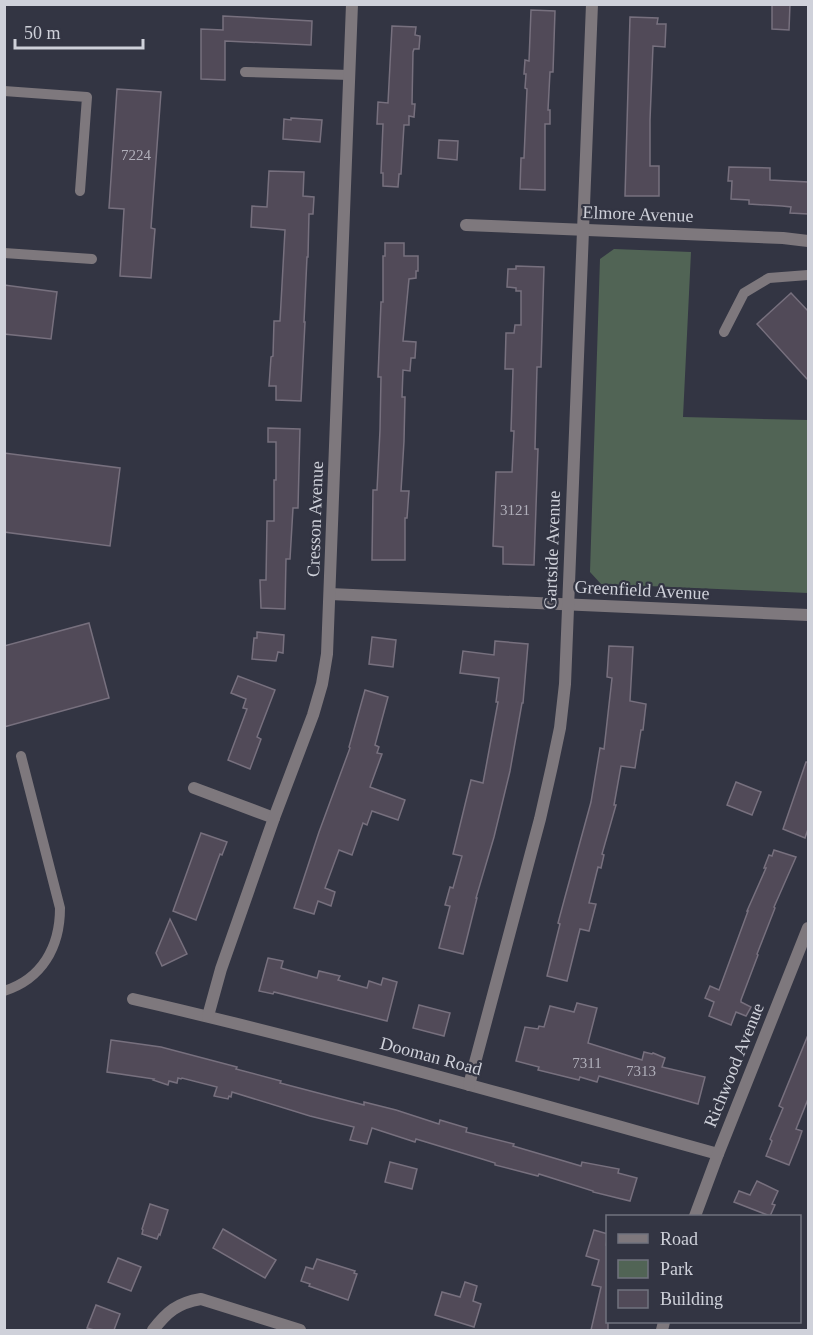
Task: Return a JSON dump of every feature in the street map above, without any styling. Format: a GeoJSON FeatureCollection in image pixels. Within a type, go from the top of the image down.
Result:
{"type":"FeatureCollection","features":[{"type":"Feature","properties":{"kind":"street","name":"Cresson Avenue"},"geometry":{"type":"LineString","coordinates":[[208,1016],[220,969],[313,715],[322,684],[327,654],[352,4]]}},
{"type":"Feature","properties":{"kind":"street","name":"Gartside Avenue"},"geometry":{"type":"LineString","coordinates":[[469,1085],[540,819],[560,728],[564,684],[592,4]]}},
{"type":"Feature","properties":{"kind":"street","name":"Elmore Avenue"},"geometry":{"type":"LineString","coordinates":[[466,225],[783,238],[808,241]]}},
{"type":"Feature","properties":{"kind":"street","name":"Greenfield Avenue"},"geometry":{"type":"LineString","coordinates":[[330,594],[808,615]]}},
{"type":"Feature","properties":{"kind":"street"},"geometry":{"type":"LineString","coordinates":[[194,788],[274,818]]}},
{"type":"Feature","properties":{"kind":"street","name":"Richwood Avenue"},"geometry":{"type":"LineString","coordinates":[[695,1215],[808,928]]}},
{"type":"Feature","properties":{"kind":"street","name":"Dooman Road"},"geometry":{"type":"LineString","coordinates":[[133,999],[208,1016],[469,1085],[718,1154]]}},
{"type":"Feature","properties":{"kind":"street"},"geometry":{"type":"LineString","coordinates":[[153,1330],[164,1315],[176,1306],[201,1299],[300,1330]]}},
{"type":"Feature","properties":{"kind":"lane"},"geometry":{"type":"LineString","coordinates":[[245,72],[350,75]]}},
{"type":"Feature","properties":{"kind":"lane"},"geometry":{"type":"LineString","coordinates":[[4,91],[87,97],[80,191]]}},
{"type":"Feature","properties":{"kind":"lane"},"geometry":{"type":"LineString","coordinates":[[4,253],[92,259]]}},
{"type":"Feature","properties":{"kind":"lane"},"geometry":{"type":"LineString","coordinates":[[724,332],[744,293],[769,279],[808,275]]}},
{"type":"Feature","properties":{"kind":"lane"},"geometry":{"type":"LineString","coordinates":[[4,991],[25,982],[43,965],[51,951],[60,924],[60,909],[21,756]]}},
{"type":"Feature","properties":{"kind":"green space"},"geometry":{"type":"Polygon","coordinates":[[[614,249],[691,252],[683,417],[808,420],[808,593],[601,584],[590,572],[600,259],[614,249]]]}},
{"type":"Feature","properties":{"kind":"building"},"geometry":{"type":"Polygon","coordinates":[[[772,4],[790,4],[789,30],[772,29],[772,4]]]}},
{"type":"Feature","properties":{"kind":"building"},"geometry":{"type":"Polygon","coordinates":[[[531,10],[555,11],[553,72],[550,72],[548,110],[550,110],[550,124],[545,124],[545,190],[520,189],[521,158],[524,158],[527,89],[525,88],[526,74],[524,74],[525,60],[529,61],[531,10]]]}},
{"type":"Feature","properties":{"kind":"building"},"geometry":{"type":"Polygon","coordinates":[[[223,16],[312,21],[311,45],[225,41],[225,80],[201,79],[201,29],[223,30],[223,16]]]}},
{"type":"Feature","properties":{"kind":"building"},"geometry":{"type":"Polygon","coordinates":[[[630,17],[658,18],[657,24],[666,24],[665,47],[653,46],[650,166],[659,166],[659,196],[625,196],[630,17]]]}},
{"type":"Feature","properties":{"kind":"building"},"geometry":{"type":"Polygon","coordinates":[[[392,26],[416,27],[415,35],[420,36],[419,49],[414,49],[413,52],[414,117],[409,116],[409,125],[404,125],[398,187],[383,186],[383,173],[381,173],[383,124],[377,124],[378,102],[388,103],[392,26]]]}},
{"type":"Feature","properties":{"kind":"building"},"geometry":{"type":"Polygon","coordinates":[[[117,89],[161,92],[151,228],[155,229],[151,278],[120,276],[124,209],[109,208],[117,89]]]}},
{"type":"Feature","properties":{"kind":"building"},"geometry":{"type":"Polygon","coordinates":[[[291,118],[322,120],[320,142],[283,139],[284,119],[291,120],[291,118]]]}},
{"type":"Feature","properties":{"kind":"building"},"geometry":{"type":"Polygon","coordinates":[[[439,140],[458,141],[457,160],[438,158],[439,140]]]}},
{"type":"Feature","properties":{"kind":"building"},"geometry":{"type":"Polygon","coordinates":[[[729,167],[770,168],[770,180],[808,182],[808,214],[790,213],[791,207],[749,204],[749,200],[731,199],[732,181],[728,181],[729,167]]]}},
{"type":"Feature","properties":{"kind":"building"},"geometry":{"type":"Polygon","coordinates":[[[269,171],[304,172],[303,196],[314,197],[313,214],[309,214],[301,401],[276,400],[276,386],[269,386],[274,321],[280,321],[285,230],[251,227],[252,206],[267,207],[269,171]]]}},
{"type":"Feature","properties":{"kind":"building"},"geometry":{"type":"Polygon","coordinates":[[[385,243],[404,243],[404,256],[418,256],[416,278],[409,279],[403,341],[416,342],[415,358],[411,358],[410,371],[403,370],[402,397],[405,397],[401,491],[409,491],[407,518],[405,518],[405,560],[372,560],[373,490],[377,490],[380,430],[381,377],[378,377],[385,243]]]}},
{"type":"Feature","properties":{"kind":"building"},"geometry":{"type":"Polygon","coordinates":[[[516,266],[544,267],[541,367],[537,367],[535,449],[538,449],[534,565],[503,564],[503,547],[493,546],[496,472],[512,472],[513,369],[505,369],[506,333],[514,333],[515,325],[521,325],[521,291],[507,287],[508,269],[516,269],[516,266]]]}},
{"type":"Feature","properties":{"kind":"building"},"geometry":{"type":"Polygon","coordinates":[[[4,285],[57,292],[51,339],[4,334],[4,285]]]}},
{"type":"Feature","properties":{"kind":"building"},"geometry":{"type":"Polygon","coordinates":[[[791,293],[808,311],[808,380],[757,324],[791,293]]]}},
{"type":"Feature","properties":{"kind":"building"},"geometry":{"type":"Polygon","coordinates":[[[268,428],[300,429],[298,508],[293,508],[290,559],[286,559],[285,609],[261,608],[260,580],[266,580],[267,521],[274,521],[274,480],[276,480],[276,442],[268,442],[268,428]]]}},
{"type":"Feature","properties":{"kind":"building"},"geometry":{"type":"Polygon","coordinates":[[[4,453],[120,468],[110,546],[4,532],[4,453]]]}},
{"type":"Feature","properties":{"kind":"building"},"geometry":{"type":"Polygon","coordinates":[[[89,623],[109,698],[4,727],[4,646],[89,623]]]}},
{"type":"Feature","properties":{"kind":"building"},"geometry":{"type":"Polygon","coordinates":[[[257,632],[284,635],[283,653],[278,652],[276,661],[252,659],[254,638],[257,638],[257,632]]]}},
{"type":"Feature","properties":{"kind":"building"},"geometry":{"type":"Polygon","coordinates":[[[372,637],[396,640],[393,667],[369,664],[372,637]]]}},
{"type":"Feature","properties":{"kind":"building"},"geometry":{"type":"Polygon","coordinates":[[[495,641],[528,644],[523,703],[510,771],[463,954],[439,948],[450,906],[445,905],[450,887],[453,888],[462,856],[453,854],[471,780],[483,783],[498,702],[496,702],[499,678],[460,673],[463,651],[494,655],[495,641]]]}},
{"type":"Feature","properties":{"kind":"building"},"geometry":{"type":"Polygon","coordinates":[[[609,646],[633,647],[630,701],[646,704],[643,730],[641,730],[635,768],[621,766],[614,805],[616,805],[602,854],[604,855],[601,868],[598,867],[589,903],[596,904],[589,931],[580,929],[567,981],[547,976],[560,924],[558,923],[591,802],[600,748],[604,749],[612,678],[607,677],[609,646]]]}},
{"type":"Feature","properties":{"kind":"building"},"geometry":{"type":"Polygon","coordinates":[[[238,676],[275,690],[257,737],[261,739],[250,769],[228,760],[247,709],[243,708],[246,699],[231,693],[238,676]]]}},
{"type":"Feature","properties":{"kind":"building"},"geometry":{"type":"Polygon","coordinates":[[[365,690],[388,697],[375,745],[379,747],[377,753],[382,754],[370,787],[405,800],[398,820],[372,811],[367,825],[363,823],[352,855],[339,850],[325,888],[335,892],[331,906],[318,901],[314,914],[294,908],[350,748],[365,690]]]}},
{"type":"Feature","properties":{"kind":"building"},"geometry":{"type":"Polygon","coordinates":[[[806,762],[808,762],[808,829],[805,838],[783,829],[806,762]]]}},
{"type":"Feature","properties":{"kind":"building"},"geometry":{"type":"Polygon","coordinates":[[[736,782],[761,792],[752,815],[727,805],[736,782]]]}},
{"type":"Feature","properties":{"kind":"building"},"geometry":{"type":"Polygon","coordinates":[[[201,833],[227,842],[222,855],[220,854],[196,920],[173,911],[201,833]]]}},
{"type":"Feature","properties":{"kind":"building"},"geometry":{"type":"Polygon","coordinates":[[[774,850],[796,857],[774,907],[741,1000],[751,1007],[746,1016],[736,1012],[731,1025],[709,1016],[714,1002],[705,998],[710,986],[719,990],[769,855],[772,856],[774,850]]]}},
{"type":"Feature","properties":{"kind":"building"},"geometry":{"type":"Polygon","coordinates":[[[170,919],[187,954],[162,966],[156,953],[170,919]]]}},
{"type":"Feature","properties":{"kind":"building"},"geometry":{"type":"Polygon","coordinates":[[[268,958],[283,961],[281,968],[317,978],[319,971],[340,976],[338,980],[367,988],[369,981],[381,985],[383,978],[397,982],[387,1021],[274,992],[273,994],[259,991],[268,958]]]}},
{"type":"Feature","properties":{"kind":"building"},"geometry":{"type":"Polygon","coordinates":[[[577,1003],[597,1008],[588,1043],[642,1060],[644,1052],[653,1053],[665,1058],[662,1067],[705,1077],[698,1104],[599,1076],[597,1082],[580,1077],[579,1080],[538,1070],[539,1067],[516,1061],[525,1027],[538,1029],[539,1026],[544,1027],[550,1006],[574,1012],[577,1003]]]}},
{"type":"Feature","properties":{"kind":"building"},"geometry":{"type":"Polygon","coordinates":[[[419,1005],[450,1013],[444,1036],[413,1028],[419,1005]]]}},
{"type":"Feature","properties":{"kind":"building"},"geometry":{"type":"Polygon","coordinates":[[[808,1035],[808,1099],[796,1129],[802,1131],[789,1165],[766,1156],[772,1141],[770,1139],[783,1108],[779,1106],[808,1035]]]}},
{"type":"Feature","properties":{"kind":"building"},"geometry":{"type":"Polygon","coordinates":[[[111,1040],[161,1047],[237,1067],[236,1069],[281,1081],[280,1083],[364,1105],[364,1102],[396,1110],[439,1124],[440,1120],[467,1128],[466,1132],[514,1144],[513,1146],[581,1166],[582,1162],[619,1169],[618,1173],[637,1178],[630,1201],[593,1192],[539,1174],[538,1176],[495,1165],[495,1163],[416,1139],[415,1142],[372,1128],[367,1144],[350,1140],[354,1127],[232,1092],[228,1099],[214,1096],[217,1087],[182,1078],[178,1078],[177,1083],[169,1081],[168,1085],[154,1079],[107,1072],[111,1040]]]}},
{"type":"Feature","properties":{"kind":"building"},"geometry":{"type":"Polygon","coordinates":[[[390,1162],[417,1169],[412,1189],[385,1182],[390,1162]]]}},
{"type":"Feature","properties":{"kind":"building"},"geometry":{"type":"Polygon","coordinates":[[[757,1181],[778,1191],[772,1204],[775,1205],[770,1215],[734,1202],[739,1191],[750,1195],[757,1181]]]}},
{"type":"Feature","properties":{"kind":"building"},"geometry":{"type":"Polygon","coordinates":[[[150,1204],[168,1210],[157,1239],[142,1234],[150,1204]]]}},
{"type":"Feature","properties":{"kind":"building"},"geometry":{"type":"Polygon","coordinates":[[[223,1229],[276,1260],[265,1278],[213,1248],[223,1229]]]}},
{"type":"Feature","properties":{"kind":"building"},"geometry":{"type":"Polygon","coordinates":[[[594,1230],[606,1233],[606,1323],[608,1323],[608,1330],[591,1330],[601,1287],[592,1285],[599,1260],[586,1256],[594,1230]]]}},
{"type":"Feature","properties":{"kind":"building"},"geometry":{"type":"Polygon","coordinates":[[[118,1258],[141,1267],[131,1291],[108,1282],[118,1258]]]}},
{"type":"Feature","properties":{"kind":"building"},"geometry":{"type":"Polygon","coordinates":[[[317,1259],[355,1271],[354,1273],[357,1274],[348,1300],[301,1281],[306,1267],[313,1269],[317,1259]]]}},
{"type":"Feature","properties":{"kind":"building"},"geometry":{"type":"Polygon","coordinates":[[[465,1282],[477,1286],[473,1301],[481,1304],[474,1327],[435,1315],[442,1292],[460,1297],[465,1282]]]}},
{"type":"Feature","properties":{"kind":"building"},"geometry":{"type":"Polygon","coordinates":[[[96,1305],[120,1314],[114,1330],[87,1328],[96,1305]]]}}]}
